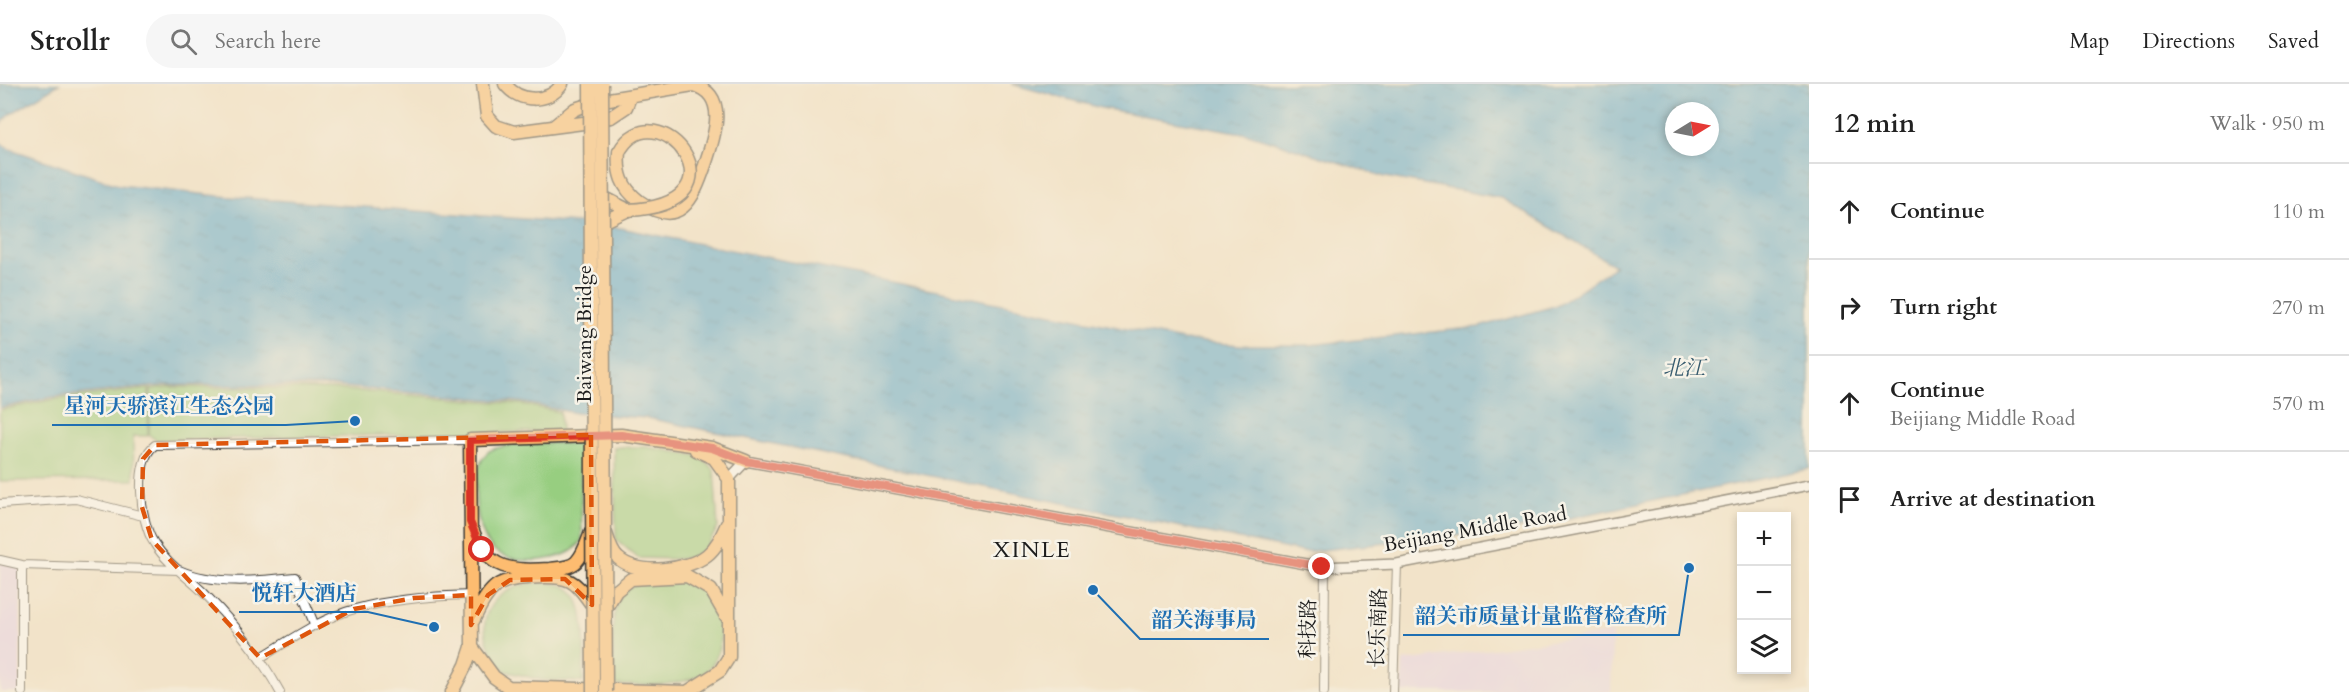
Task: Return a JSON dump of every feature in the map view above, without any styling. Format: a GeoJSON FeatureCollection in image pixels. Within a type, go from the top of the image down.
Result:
{"type":"FeatureCollection","features":[{"type":"Feature","properties":{"kind":"main road"},"geometry":{"type":"LineString","coordinates":[[483,84],[487,116],[496,126],[514,132],[611,117],[626,107],[630,97]]}},
{"type":"Feature","properties":{"kind":"main road"},"geometry":{"type":"LineString","coordinates":[[505,84],[522,98],[531,99],[550,95],[562,84]]}},
{"type":"Feature","properties":{"kind":"main road","name":"Baiwang Bridge"},"geometry":{"type":"LineString","coordinates":[[590,84],[593,692]]}},
{"type":"Feature","properties":{"kind":"main road","name":"Baiwang Bridge"},"geometry":{"type":"LineString","coordinates":[[602,84],[606,692]]}},
{"type":"Feature","properties":{"kind":"main road"},"geometry":{"type":"LineString","coordinates":[[553,127],[575,109],[603,100],[685,86],[698,86],[707,93],[714,104],[717,114],[715,136],[696,191],[683,208],[675,212],[658,211],[644,204],[626,190],[619,174],[619,152],[623,141],[635,128],[657,123],[674,128],[687,144],[688,178],[675,199],[651,209],[628,210],[603,222]]}},
{"type":"Feature","properties":{"kind":"main road"},"geometry":{"type":"LineString","coordinates":[[603,197],[628,210]]}},
{"type":"Feature","properties":{"kind":"main road"},"geometry":{"type":"LineString","coordinates":[[452,692],[466,665],[472,647],[470,440],[621,435],[720,450],[746,461]]}},
{"type":"Feature","properties":{"kind":"main road"},"geometry":{"type":"LineString","coordinates":[[472,647],[486,668],[511,690],[687,692],[708,681],[728,663],[729,479],[714,458],[678,444]]}},
{"type":"Feature","properties":{"kind":"main road"},"geometry":{"type":"LineString","coordinates":[[605,531],[616,556],[627,564],[642,569],[692,564],[707,555],[720,539],[729,520]]}},
{"type":"Feature","properties":{"kind":"main road"},"geometry":{"type":"LineString","coordinates":[[470,522],[477,542],[488,558],[513,574],[565,579],[576,585],[592,605]]}},
{"type":"Feature","properties":{"kind":"main road"},"geometry":{"type":"LineString","coordinates":[[471,625],[488,595],[501,583],[513,574],[572,565],[583,552],[591,532]]}},
{"type":"Feature","properties":{"kind":"main road"},"geometry":{"type":"LineString","coordinates":[[606,608],[622,584],[642,576],[693,578],[711,590],[728,620]]}},
{"type":"Feature","properties":{"kind":"street"},"geometry":{"type":"LineString","coordinates":[[280,692],[260,658],[205,594],[163,557],[152,540],[143,516],[143,459],[148,450],[155,445],[470,440]]}},
{"type":"Feature","properties":{"kind":"street"},"geometry":{"type":"LineString","coordinates":[[729,479],[746,461]]}},
{"type":"Feature","properties":{"kind":"street","name":"Beijiang Middle Road"},"geometry":{"type":"LineString","coordinates":[[746,461],[1325,567],[1397,564],[1809,485]]}},
{"type":"Feature","properties":{"kind":"street"},"geometry":{"type":"LineString","coordinates":[[0,504],[76,499],[143,516]]}},
{"type":"Feature","properties":{"kind":"street"},"geometry":{"type":"LineString","coordinates":[[0,560],[22,565],[179,570],[204,579],[270,580],[295,577],[315,626]]}},
{"type":"Feature","properties":{"kind":"street","name":"长乐南路"},"geometry":{"type":"LineString","coordinates":[[1393,692],[1397,564]]}},
{"type":"Feature","properties":{"kind":"street"},"geometry":{"type":"LineString","coordinates":[[22,565],[22,692]]}},
{"type":"Feature","properties":{"kind":"street","name":"科技路"},"geometry":{"type":"LineString","coordinates":[[1324,692],[1325,567]]}},
{"type":"Feature","properties":{"kind":"street"},"geometry":{"type":"LineString","coordinates":[[260,658],[315,626],[354,609],[414,598],[471,595]]}},
{"type":"Feature","properties":{"kind":"highlighted area"},"geometry":{"type":"Polygon","coordinates":[[[591,435],[592,605],[565,579],[510,580],[488,595],[471,625],[471,595],[414,598],[354,609],[260,658],[152,540],[142,507],[143,459],[155,445],[591,435]]]}},
{"type":"Feature","properties":{"kind":"shaded area"},"geometry":{"type":"Polygon","coordinates":[[[0,562],[21,567],[20,692],[0,692],[0,562]]]}},
{"type":"Feature","properties":{"kind":"shaded area"},"geometry":{"type":"Polygon","coordinates":[[[1612,633],[1611,692],[1401,692],[1403,661],[1612,633]]]}},
{"type":"Feature","properties":{"kind":"green space"},"geometry":{"type":"Polygon","coordinates":[[[169,387],[335,389],[520,404],[560,412],[561,431],[156,440],[149,435],[151,389],[169,387]]]}},
{"type":"Feature","properties":{"kind":"green space"},"geometry":{"type":"Polygon","coordinates":[[[149,389],[148,436],[133,436],[134,480],[0,481],[0,410],[55,399],[149,389]]]}},
{"type":"Feature","properties":{"kind":"green space"},"geometry":{"type":"Polygon","coordinates":[[[518,444],[580,444],[582,540],[572,551],[552,558],[527,561],[506,557],[494,550],[487,542],[478,516],[476,486],[482,461],[493,449],[518,444]]]}},
{"type":"Feature","properties":{"kind":"green space"},"geometry":{"type":"Polygon","coordinates":[[[646,447],[699,456],[714,469],[718,527],[705,550],[692,557],[679,559],[638,558],[616,539],[614,448],[646,447]]]}},
{"type":"Feature","properties":{"kind":"green space"},"geometry":{"type":"Polygon","coordinates":[[[690,581],[709,597],[720,622],[720,644],[712,664],[706,672],[687,680],[656,685],[615,685],[614,617],[622,593],[637,584],[690,581]]]}},
{"type":"Feature","properties":{"kind":"green space"},"geometry":{"type":"Polygon","coordinates":[[[531,583],[560,585],[568,588],[575,595],[580,605],[584,631],[583,682],[542,680],[505,671],[495,657],[485,630],[486,617],[491,605],[500,596],[514,588],[531,583]]]}},
{"type":"Feature","properties":{"kind":"water"},"geometry":{"type":"Polygon","coordinates":[[[0,84],[59,84],[12,113],[0,124],[0,84]]]}},
{"type":"Feature","properties":{"kind":"water","name":"北江"},"geometry":{"type":"Polygon","coordinates":[[[1011,84],[1809,84],[1809,469],[1511,530],[1303,552],[647,418],[576,413],[520,402],[334,386],[168,385],[53,397],[0,408],[0,142],[7,148],[118,185],[219,196],[605,225],[1183,340],[1240,345],[1309,345],[1479,327],[1558,305],[1615,266],[1501,198],[1385,177],[1248,134],[1101,108],[1011,84]]]}},
{"type":"Feature","properties":{"kind":"place","name":"星河天骄滨江生态公园"},"geometry":{"type":"Point","coordinates":[355,421]}},
{"type":"Feature","properties":{"kind":"place","name":"韶关市质量计量监督检查所"},"geometry":{"type":"Point","coordinates":[1689,568]}},
{"type":"Feature","properties":{"kind":"place","name":"韶关海事局"},"geometry":{"type":"Point","coordinates":[1093,590]}},
{"type":"Feature","properties":{"kind":"place","name":"悦轩大酒店"},"geometry":{"type":"Point","coordinates":[434,627]}},
{"type":"Feature","properties":{"kind":"district","name":"XINLE"},"geometry":{"type":"Point","coordinates":[1032,550]}},
{"type":"Feature","properties":{"kind":"route"},"geometry":{"type":"LineString","coordinates":[[482,550],[470,522],[470,440],[621,435],[712,448],[746,461],[1322,567]]}}]}
